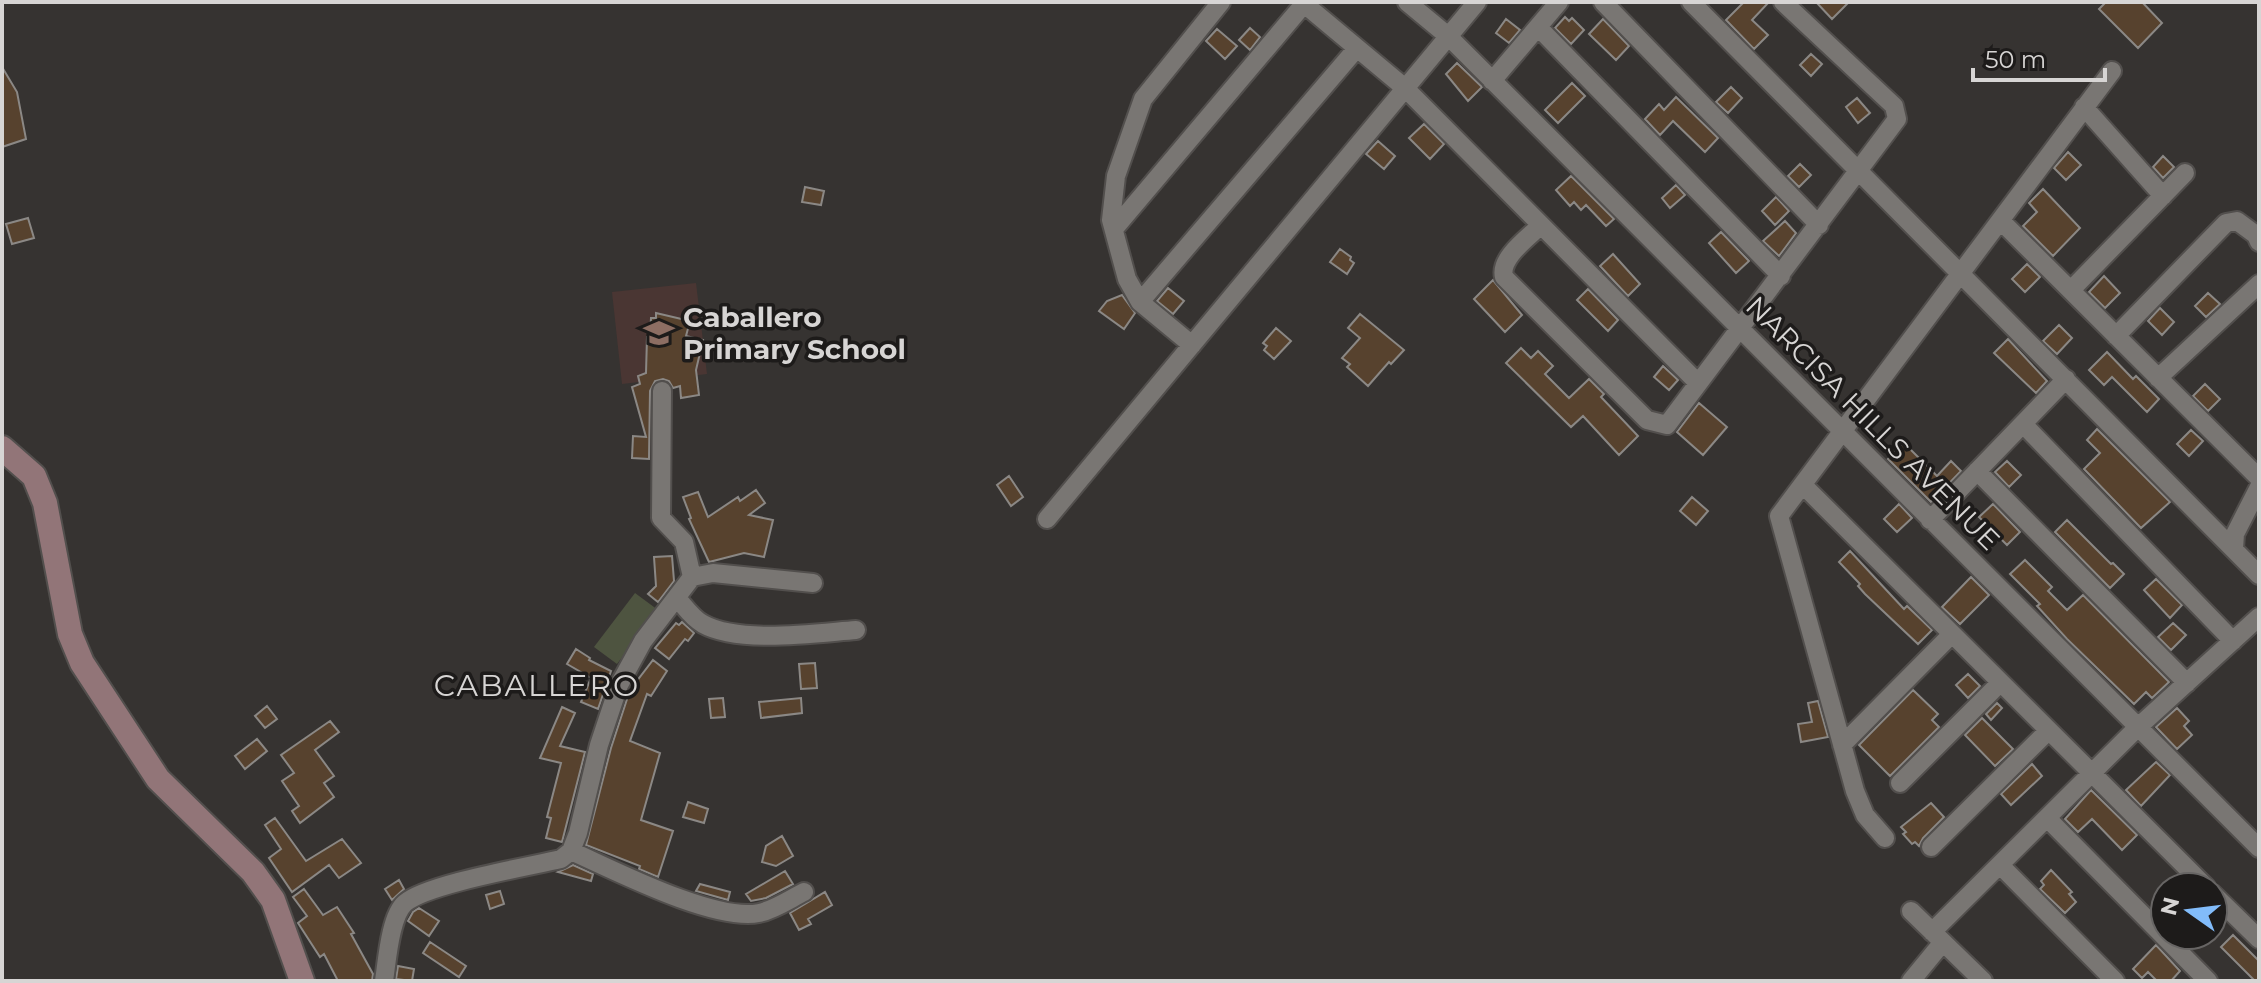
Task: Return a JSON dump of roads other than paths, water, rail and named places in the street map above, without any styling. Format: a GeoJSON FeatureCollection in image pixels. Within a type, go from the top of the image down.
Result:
{"type":"FeatureCollection","features":[{"type":"Feature","properties":{"kind":"street"},"geometry":{"type":"LineString","coordinates":[[1192,345],[1140,302],[1127,279],[1111,220],[1116,176],[1143,99],[1221,2]]}},
{"type":"Feature","properties":{"kind":"street","name":"NARCISA HILLS AVENUE"},"geometry":{"type":"LineString","coordinates":[[1407,2],[1448,36],[2259,848]]}},
{"type":"Feature","properties":{"kind":"street"},"geometry":{"type":"LineString","coordinates":[[1047,519],[1477,2]]}},
{"type":"Feature","properties":{"kind":"street"},"geometry":{"type":"LineString","coordinates":[[1492,81],[1559,2]]}},
{"type":"Feature","properties":{"kind":"street"},"geometry":{"type":"LineString","coordinates":[[1603,2],[1819,225]]}},
{"type":"Feature","properties":{"kind":"street"},"geometry":{"type":"LineString","coordinates":[[1691,2],[2259,575]]}},
{"type":"Feature","properties":{"kind":"street"},"geometry":{"type":"LineString","coordinates":[[1541,225],[1506,261],[1502,270],[1504,277],[1647,420],[1667,425],[1897,119],[1894,106],[1783,2]]}},
{"type":"Feature","properties":{"kind":"street"},"geometry":{"type":"LineString","coordinates":[[1114,229],[1303,3],[1405,88],[1698,383]]}},
{"type":"Feature","properties":{"kind":"street"},"geometry":{"type":"LineString","coordinates":[[1538,27],[1781,276]]}},
{"type":"Feature","properties":{"kind":"street"},"geometry":{"type":"LineString","coordinates":[[1140,302],[1357,48]]}},
{"type":"Feature","properties":{"kind":"street"},"geometry":{"type":"LineString","coordinates":[[1885,838],[1865,815],[1855,791],[1779,516],[2112,71]]}},
{"type":"Feature","properties":{"kind":"street"},"geometry":{"type":"LineString","coordinates":[[2084,107],[2163,196]]}},
{"type":"Feature","properties":{"kind":"street"},"geometry":{"type":"LineString","coordinates":[[2071,290],[2185,173]]}},
{"type":"Feature","properties":{"kind":"street"},"geometry":{"type":"LineString","coordinates":[[2001,221],[2259,478]]}},
{"type":"Feature","properties":{"kind":"street"},"geometry":{"type":"LineString","coordinates":[[2116,336],[2226,223],[2237,221],[2256,235],[2259,242]]}},
{"type":"Feature","properties":{"kind":"street"},"geometry":{"type":"LineString","coordinates":[[2158,378],[2259,284]]}},
{"type":"Feature","properties":{"kind":"street"},"geometry":{"type":"LineString","coordinates":[[1930,520],[2066,379]]}},
{"type":"Feature","properties":{"kind":"street"},"geometry":{"type":"LineString","coordinates":[[662,391],[661,518],[684,542],[692,577]]}},
{"type":"Feature","properties":{"kind":"street"},"geometry":{"type":"LineString","coordinates":[[2023,424],[2233,641]]}},
{"type":"Feature","properties":{"kind":"street"},"geometry":{"type":"LineString","coordinates":[[2,448],[34,476],[45,503],[70,634],[82,663],[158,779],[253,872],[273,900],[302,981]]}},
{"type":"Feature","properties":{"kind":"street"},"geometry":{"type":"LineString","coordinates":[[1977,471],[2187,683]]}},
{"type":"Feature","properties":{"kind":"street"},"geometry":{"type":"LineString","coordinates":[[1803,485],[2190,871]]}},
{"type":"Feature","properties":{"kind":"street"},"geometry":{"type":"LineString","coordinates":[[2234,549],[2235,534],[2259,487]]}},
{"type":"Feature","properties":{"kind":"street"},"geometry":{"type":"LineString","coordinates":[[384,981],[395,918],[404,903],[438,888],[561,859],[571,851],[599,745],[619,685],[643,641],[692,577],[713,573],[813,583]]}},
{"type":"Feature","properties":{"kind":"street"},"geometry":{"type":"LineString","coordinates":[[677,598],[704,625],[736,633],[790,635],[856,630]]}},
{"type":"Feature","properties":{"kind":"street"},"geometry":{"type":"LineString","coordinates":[[1911,981],[1938,937],[2000,865],[2137,728],[2259,617]]}},
{"type":"Feature","properties":{"kind":"street"},"geometry":{"type":"LineString","coordinates":[[1842,745],[1952,634]]}},
{"type":"Feature","properties":{"kind":"street"},"geometry":{"type":"LineString","coordinates":[[1900,783],[2000,683]]}},
{"type":"Feature","properties":{"kind":"street"},"geometry":{"type":"LineString","coordinates":[[1931,847],[2048,731]]}},
{"type":"Feature","properties":{"kind":"street"},"geometry":{"type":"LineString","coordinates":[[2047,818],[2208,981]]}},
{"type":"Feature","properties":{"kind":"street"},"geometry":{"type":"LineString","coordinates":[[571,851],[704,906],[738,914],[760,913],[804,892]]}},
{"type":"Feature","properties":{"kind":"street"},"geometry":{"type":"LineString","coordinates":[[2000,865],[2115,981]]}},
{"type":"Feature","properties":{"kind":"street"},"geometry":{"type":"LineString","coordinates":[[2229,910],[2259,939]]}},
{"type":"Feature","properties":{"kind":"street"},"geometry":{"type":"LineString","coordinates":[[1911,911],[1983,981]]}},
{"type":"Feature","properties":{"kind":"place","name":"Caballero Primary School"},"geometry":{"type":"Point","coordinates":[659,333]}},
{"type":"Feature","properties":{"kind":"district","name":"CABALLERO"},"geometry":{"type":"Point","coordinates":[537,685]}}]}
